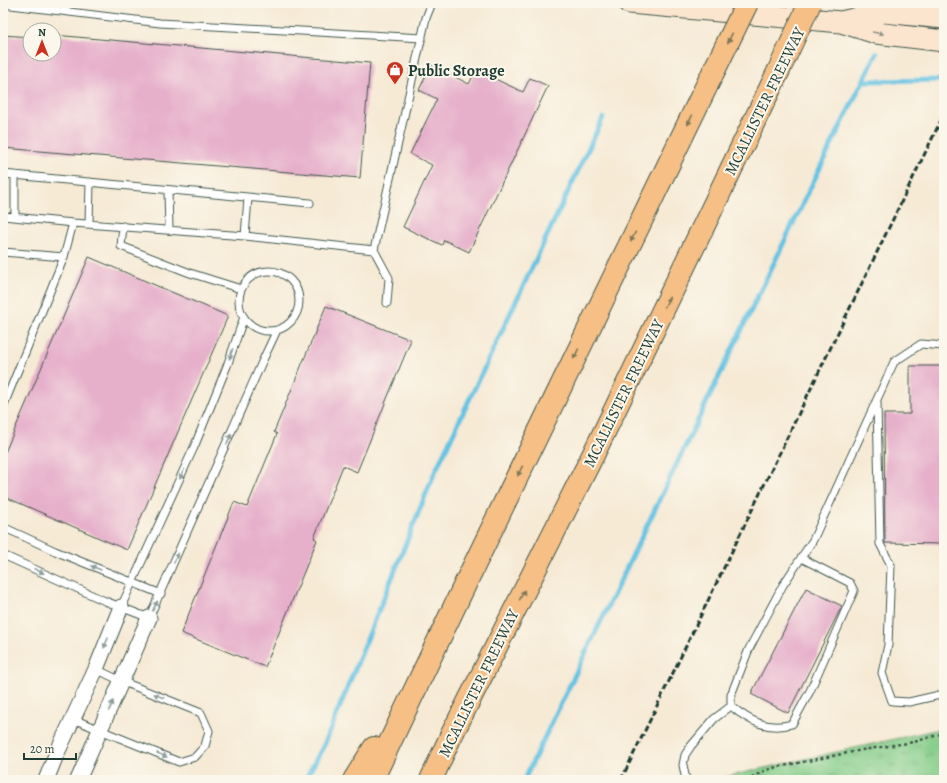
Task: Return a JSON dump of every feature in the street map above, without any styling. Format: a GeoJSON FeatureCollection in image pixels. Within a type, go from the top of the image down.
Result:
{"type":"FeatureCollection","features":[{"type":"Feature","properties":{"kind":"highway"},"geometry":{"type":"LineString","coordinates":[[372,780],[747,3]]}},
{"type":"Feature","properties":{"kind":"highway","name":"MCALLISTER FREEWAY"},"geometry":{"type":"LineString","coordinates":[[431,780],[450,738],[594,453],[810,3]]}},
{"type":"Feature","properties":{"kind":"highway"},"geometry":{"type":"LineString","coordinates":[[354,780],[430,658]]}},
{"type":"Feature","properties":{"kind":"main road"},"geometry":{"type":"LineString","coordinates":[[637,3],[841,22],[876,33],[944,41]]}},
{"type":"Feature","properties":{"kind":"main road"},"geometry":{"type":"LineString","coordinates":[[841,22],[884,12],[944,18]]}},
{"type":"Feature","properties":{"kind":"street"},"geometry":{"type":"LineString","coordinates":[[46,780],[96,669],[121,607]]}},
{"type":"Feature","properties":{"kind":"street"},"geometry":{"type":"LineString","coordinates":[[78,780],[149,618]]}},
{"type":"Feature","properties":{"kind":"lane"},"geometry":{"type":"LineString","coordinates":[[387,303],[389,278],[374,250],[426,18],[432,3]]}},
{"type":"Feature","properties":{"kind":"lane"},"geometry":{"type":"LineString","coordinates":[[3,4],[160,22],[422,38]]}},
{"type":"Feature","properties":{"kind":"lane"},"geometry":{"type":"LineString","coordinates":[[3,174],[310,203]]}},
{"type":"Feature","properties":{"kind":"lane"},"geometry":{"type":"LineString","coordinates":[[15,175],[15,217]]}},
{"type":"Feature","properties":{"kind":"lane"},"geometry":{"type":"LineString","coordinates":[[90,182],[90,224]]}},
{"type":"Feature","properties":{"kind":"lane"},"geometry":{"type":"LineString","coordinates":[[168,190],[168,230]]}},
{"type":"Feature","properties":{"kind":"lane"},"geometry":{"type":"LineString","coordinates":[[245,236],[248,198]]}},
{"type":"Feature","properties":{"kind":"lane"},"geometry":{"type":"LineString","coordinates":[[3,216],[73,223],[245,236],[374,250]]}},
{"type":"Feature","properties":{"kind":"lane"},"geometry":{"type":"LineString","coordinates":[[3,407],[64,257],[73,223]]}},
{"type":"Feature","properties":{"kind":"lane"},"geometry":{"type":"LineString","coordinates":[[123,226],[121,246],[190,273],[241,289]]}},
{"type":"Feature","properties":{"kind":"lane"},"geometry":{"type":"LineString","coordinates":[[3,252],[64,257]]}},
{"type":"Feature","properties":{"kind":"lane"},"geometry":{"type":"LineString","coordinates":[[275,272],[285,276],[293,282],[299,302],[293,320],[286,326],[277,330],[268,331],[258,329],[250,324],[244,317],[240,308],[239,299],[241,289],[255,274],[275,272]]}},
{"type":"Feature","properties":{"kind":"lane"},"geometry":{"type":"LineString","coordinates":[[121,607],[195,445],[228,366],[244,317]]}},
{"type":"Feature","properties":{"kind":"lane"},"geometry":{"type":"LineString","coordinates":[[3,555],[149,618],[161,594],[277,330]]}},
{"type":"Feature","properties":{"kind":"lane"},"geometry":{"type":"LineString","coordinates":[[801,558],[850,583],[854,591],[847,610],[810,691],[792,724],[781,727],[758,723],[744,717],[731,706],[731,695],[752,642],[783,585],[801,558],[813,540],[894,362],[921,344],[944,346]]}},
{"type":"Feature","properties":{"kind":"lane"},"geometry":{"type":"LineString","coordinates":[[877,400],[878,518],[880,544],[891,565],[888,645],[882,673],[892,701],[909,702],[944,694]]}},
{"type":"Feature","properties":{"kind":"lane"},"geometry":{"type":"LineString","coordinates":[[3,527],[161,594]]}},
{"type":"Feature","properties":{"kind":"lane"},"geometry":{"type":"LineString","coordinates":[[73,719],[179,762],[196,757],[204,746],[209,731],[201,713],[121,681],[96,669]]}},
{"type":"Feature","properties":{"kind":"lane"},"geometry":{"type":"LineString","coordinates":[[686,780],[683,765],[685,755],[690,746],[714,719],[731,706]]}},
{"type":"Feature","properties":{"kind":"path"},"geometry":{"type":"LineString","coordinates":[[746,780],[773,768],[862,750],[914,742],[944,733]]}},
{"type":"Feature","properties":{"kind":"green space"},"geometry":{"type":"Polygon","coordinates":[[[944,728],[944,780],[711,780],[944,728]]]}},
{"type":"Feature","properties":{"kind":"building"},"geometry":{"type":"Polygon","coordinates":[[[3,35],[22,36],[22,62],[62,62],[62,36],[370,63],[360,178],[3,148],[3,35]]]}},
{"type":"Feature","properties":{"kind":"building"},"geometry":{"type":"Polygon","coordinates":[[[431,65],[469,84],[476,70],[523,92],[530,78],[548,86],[469,252],[444,240],[442,245],[403,227],[432,165],[410,154],[437,99],[419,90],[431,65]]]}},
{"type":"Feature","properties":{"kind":"building"},"geometry":{"type":"Polygon","coordinates":[[[89,257],[228,316],[127,550],[3,496],[3,457],[89,257]]]}},
{"type":"Feature","properties":{"kind":"building"},"geometry":{"type":"Polygon","coordinates":[[[326,306],[411,340],[357,472],[343,466],[314,538],[317,540],[265,667],[181,633],[234,502],[247,507],[277,434],[274,432],[326,306]]]}},
{"type":"Feature","properties":{"kind":"building"},"geometry":{"type":"Polygon","coordinates":[[[910,366],[944,366],[944,544],[885,543],[884,414],[910,414],[910,366]]]}},
{"type":"Feature","properties":{"kind":"building"},"geometry":{"type":"Polygon","coordinates":[[[806,588],[842,606],[788,713],[751,694],[806,588]]]}},
{"type":"Feature","properties":{"kind":"waterway"},"geometry":{"type":"LineString","coordinates":[[524,780],[877,53]]}},
{"type":"Feature","properties":{"kind":"waterway"},"geometry":{"type":"LineString","coordinates":[[863,81],[944,80]]}},
{"type":"Feature","properties":{"kind":"waterway"},"geometry":{"type":"LineString","coordinates":[[305,780],[325,743],[434,474],[603,118]]}},
{"type":"Feature","properties":{"kind":"railway"},"geometry":{"type":"LineString","coordinates":[[621,780],[944,114]]}},
{"type":"Feature","properties":{"kind":"place","name":"Public Storage"},"geometry":{"type":"Point","coordinates":[395,85]}}]}
